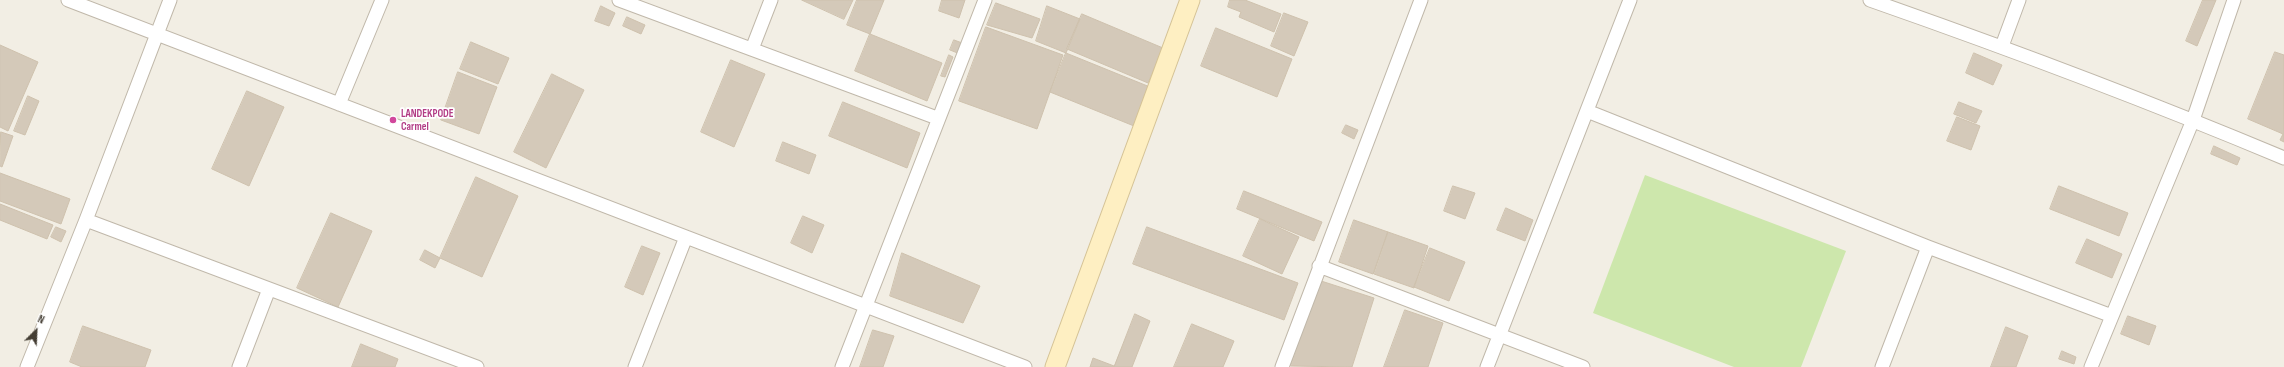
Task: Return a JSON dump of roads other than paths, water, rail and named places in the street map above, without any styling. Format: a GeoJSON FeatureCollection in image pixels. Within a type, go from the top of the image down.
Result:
{"type":"FeatureCollection","features":[{"type":"Feature","properties":{"kind":"street"},"geometry":{"type":"LineString","coordinates":[[68,0],[1025,367]]}},
{"type":"Feature","properties":{"kind":"street"},"geometry":{"type":"LineString","coordinates":[[27,367],[86,220],[170,0]]}},
{"type":"Feature","properties":{"kind":"street"},"geometry":{"type":"LineString","coordinates":[[339,104],[382,0]]}},
{"type":"Feature","properties":{"kind":"street"},"geometry":{"type":"LineString","coordinates":[[619,0],[937,118]]}},
{"type":"Feature","properties":{"kind":"street"},"geometry":{"type":"LineString","coordinates":[[752,49],[771,0]]}},
{"type":"Feature","properties":{"kind":"street"},"geometry":{"type":"LineString","coordinates":[[842,367],[937,118],[985,0]]}},
{"type":"Feature","properties":{"kind":"street"},"geometry":{"type":"LineString","coordinates":[[1055,367],[1190,0]]}},
{"type":"Feature","properties":{"kind":"street"},"geometry":{"type":"LineString","coordinates":[[1282,367],[1421,0]]}},
{"type":"Feature","properties":{"kind":"street"},"geometry":{"type":"LineString","coordinates":[[1487,367],[1630,0]]}},
{"type":"Feature","properties":{"kind":"street"},"geometry":{"type":"LineString","coordinates":[[1870,0],[2002,46],[2193,120],[2284,158]]}},
{"type":"Feature","properties":{"kind":"street"},"geometry":{"type":"LineString","coordinates":[[2002,46],[2020,0]]}},
{"type":"Feature","properties":{"kind":"street"},"geometry":{"type":"LineString","coordinates":[[2092,367],[2193,120],[2234,0]]}},
{"type":"Feature","properties":{"kind":"street"},"geometry":{"type":"LineString","coordinates":[[1587,111],[1928,247],[2112,316]]}},
{"type":"Feature","properties":{"kind":"street"},"geometry":{"type":"LineString","coordinates":[[86,220],[477,367]]}},
{"type":"Feature","properties":{"kind":"street"},"geometry":{"type":"LineString","coordinates":[[635,367],[686,237]]}},
{"type":"Feature","properties":{"kind":"street"},"geometry":{"type":"LineString","coordinates":[[1882,367],[1928,247]]}},
{"type":"Feature","properties":{"kind":"street"},"geometry":{"type":"LineString","coordinates":[[1319,266],[1583,367]]}},
{"type":"Feature","properties":{"kind":"street"},"geometry":{"type":"LineString","coordinates":[[239,367],[269,289]]}},
{"type":"Feature","properties":{"kind":"place","name":"LANDEKPODE Carmel"},"geometry":{"type":"Point","coordinates":[393,120]}}]}
